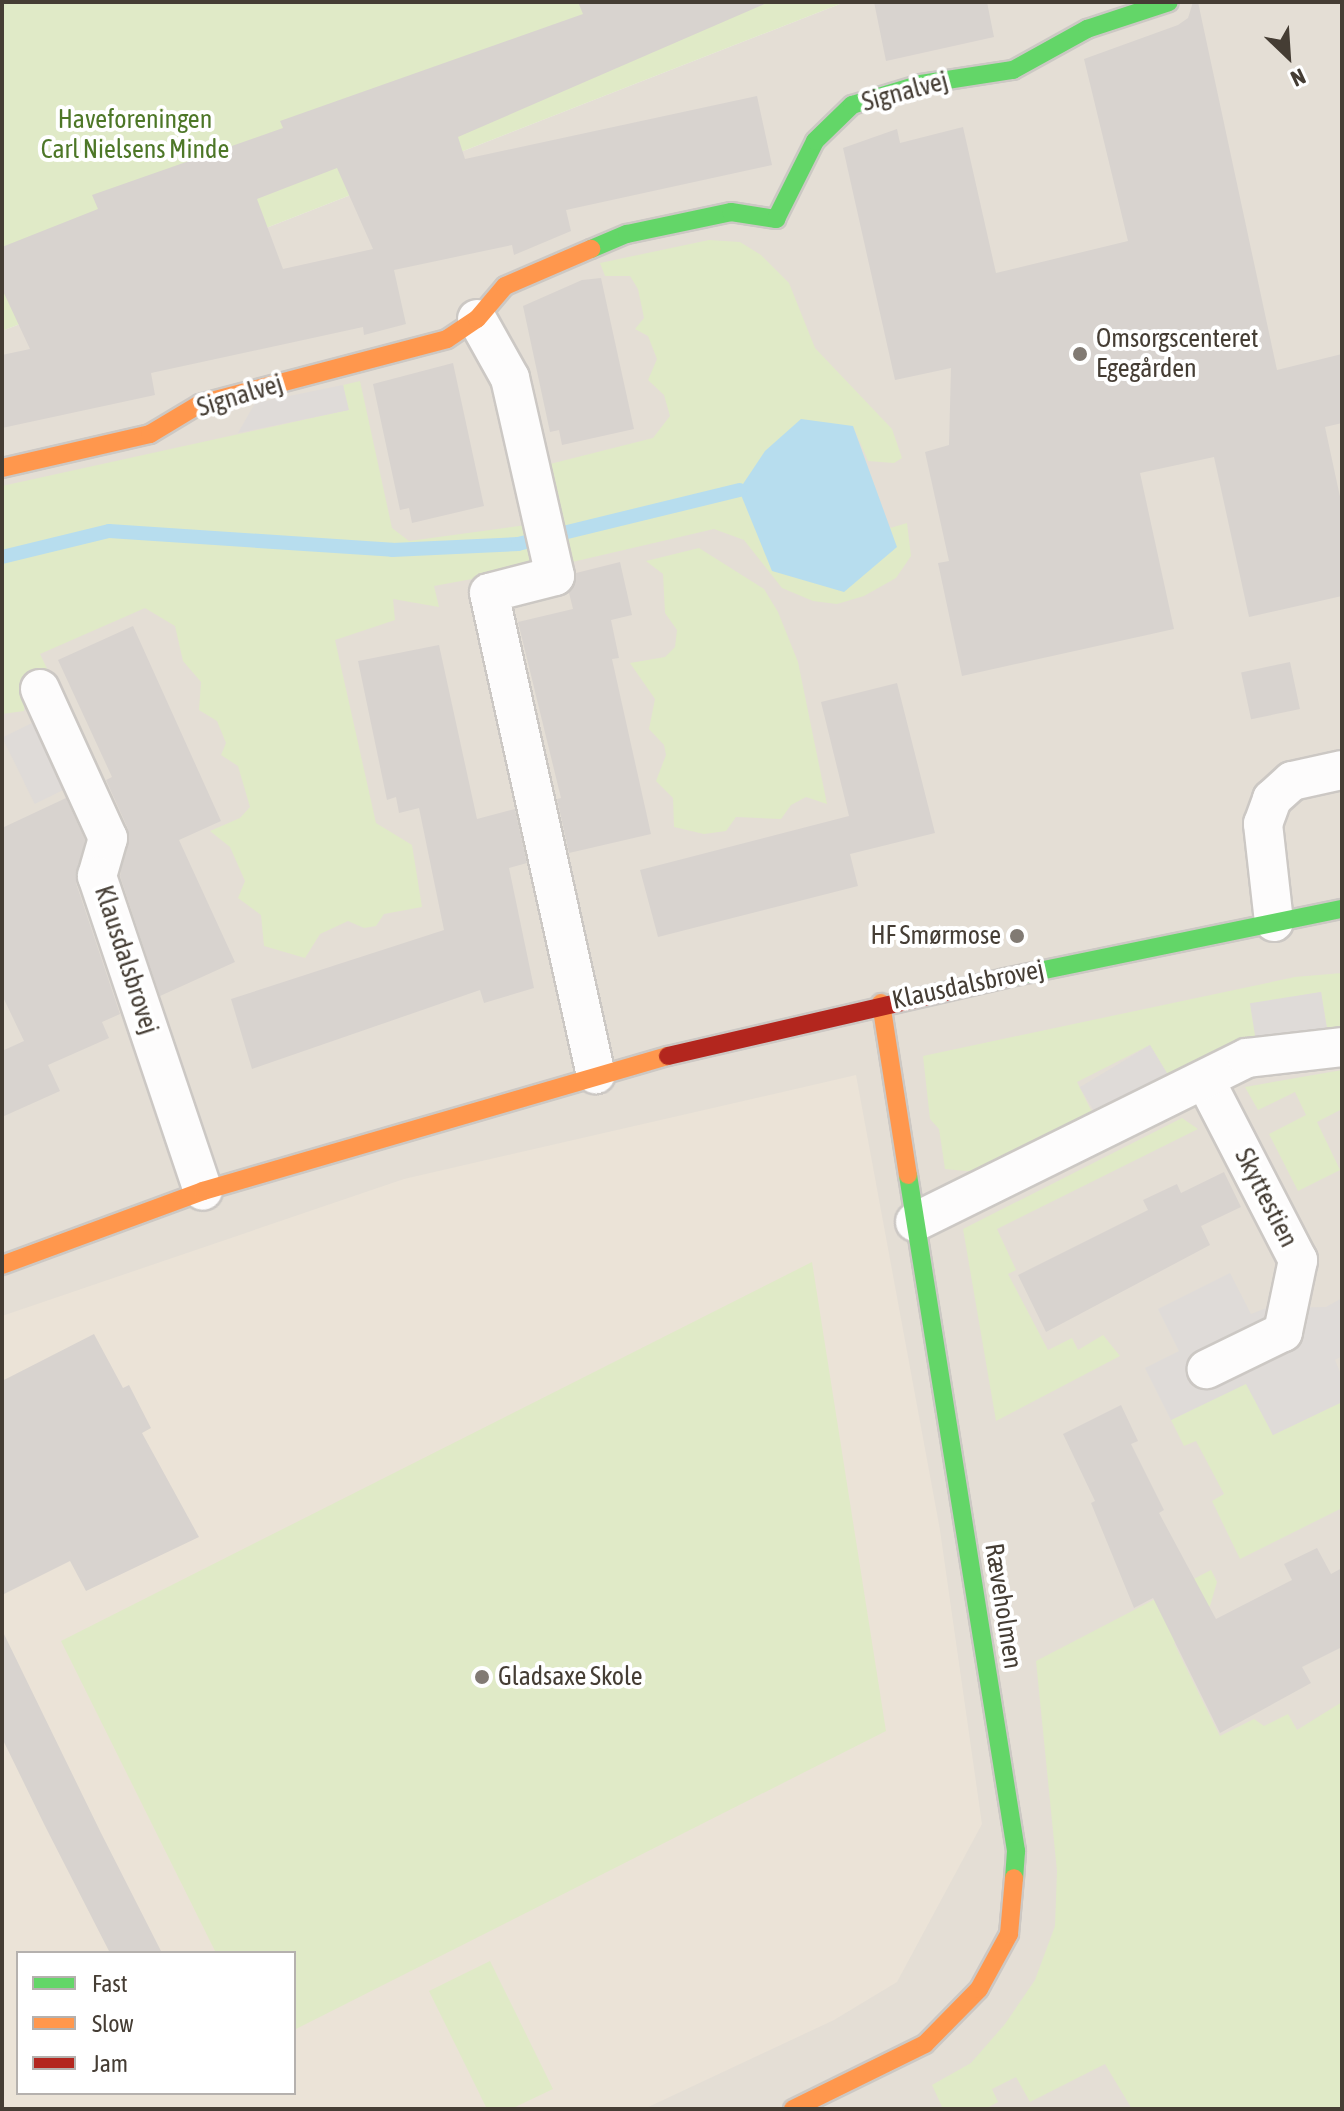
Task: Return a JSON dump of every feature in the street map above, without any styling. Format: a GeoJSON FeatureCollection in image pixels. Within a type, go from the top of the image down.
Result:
{"type":"FeatureCollection","features":[{"type":"Feature","properties":{"kind":"street","name":"Signalvej"},"geometry":{"type":"LineString","coordinates":[[2,468],[150,434],[200,404],[447,339],[477,319],[505,286],[627,234],[731,212],[776,219],[815,141],[852,105],[921,84],[1013,70],[1087,29],[1169,2]]}},
{"type":"Feature","properties":{"kind":"street"},"geometry":{"type":"LineString","coordinates":[[477,319],[510,378],[554,572],[489,593],[596,1074]]}},
{"type":"Feature","properties":{"kind":"street","name":"Klausdalsbrovej"},"geometry":{"type":"LineString","coordinates":[[40,689],[108,838],[97,876],[203,1191]]}},
{"type":"Feature","properties":{"kind":"street"},"geometry":{"type":"LineString","coordinates":[[1274,922],[1263,824],[1272,799],[1292,781],[1342,770]]}},
{"type":"Feature","properties":{"kind":"street","name":"Klausdalsbrovej"},"geometry":{"type":"LineString","coordinates":[[2,1265],[203,1191],[596,1074],[881,1003],[1342,909]]}},
{"type":"Feature","properties":{"kind":"street","name":"Ræveholmen"},"geometry":{"type":"LineString","coordinates":[[793,2109],[925,2044],[979,1989],[1009,1934],[1016,1851],[881,1003]]}},
{"type":"Feature","properties":{"kind":"street"},"geometry":{"type":"LineString","coordinates":[[915,1222],[1247,1058],[1342,1047]]}},
{"type":"Feature","properties":{"kind":"street","name":"Skyttestien"},"geometry":{"type":"LineString","coordinates":[[1205,1080],[1298,1260],[1283,1332],[1207,1369]]}},
{"type":"Feature","properties":{"kind":"shaded area"},"geometry":{"type":"Polygon","coordinates":[[[845,2],[1342,2],[1342,2109],[2,2109],[2,331],[845,2]]]}},
{"type":"Feature","properties":{"kind":"shaded area"},"geometry":{"type":"Polygon","coordinates":[[[343,385],[349,410],[238,433],[255,403],[343,385]]]}},
{"type":"Feature","properties":{"kind":"shaded area"},"geometry":{"type":"Polygon","coordinates":[[[40,719],[72,786],[35,804],[2,737],[40,719]]]}},
{"type":"Feature","properties":{"kind":"shaded area"},"geometry":{"type":"Polygon","coordinates":[[[1321,992],[1327,1028],[1256,1039],[1250,1003],[1321,992]]]}},
{"type":"Feature","properties":{"kind":"shaded area"},"geometry":{"type":"Polygon","coordinates":[[[1150,1045],[1168,1075],[1098,1117],[1080,1087],[1150,1045]]]}},
{"type":"Feature","properties":{"kind":"shaded area","name":"Gladsaxe Skole"},"geometry":{"type":"Polygon","coordinates":[[[856,1075],[940,1530],[982,1824],[897,1982],[834,2020],[644,2109],[2,2109],[2,1316],[404,1179],[856,1075]]]}},
{"type":"Feature","properties":{"kind":"shaded area"},"geometry":{"type":"Polygon","coordinates":[[[1230,1273],[1251,1314],[1266,1308],[1326,1307],[1342,1298],[1342,1356],[1335,1360],[1342,1377],[1342,1402],[1273,1435],[1246,1384],[1171,1420],[1145,1368],[1179,1351],[1158,1309],[1230,1273]]]}},
{"type":"Feature","properties":{"kind":"green space","name":"Haveforeningen Carl Nielsens Minde"},"geometry":{"type":"Polygon","coordinates":[[[2,2],[845,2],[2,331],[2,2]]]}},
{"type":"Feature","properties":{"kind":"green space"},"geometry":{"type":"Polygon","coordinates":[[[709,240],[740,242],[761,255],[789,283],[815,348],[892,429],[902,458],[894,463],[868,461],[853,426],[896,547],[890,528],[907,523],[911,556],[896,578],[864,596],[837,604],[813,601],[782,588],[744,540],[714,529],[568,563],[546,465],[653,438],[670,416],[664,395],[648,380],[657,359],[648,336],[635,329],[644,318],[638,289],[630,276],[605,276],[600,263],[709,240]]]}},
{"type":"Feature","properties":{"kind":"green space"},"geometry":{"type":"Polygon","coordinates":[[[360,381],[392,528],[409,541],[526,525],[537,567],[434,586],[439,607],[393,599],[395,620],[335,640],[376,823],[412,845],[422,907],[384,914],[376,926],[364,928],[348,921],[320,934],[305,958],[264,946],[261,915],[238,898],[245,881],[230,847],[210,831],[240,818],[250,807],[238,766],[221,755],[226,743],[217,721],[199,710],[201,682],[183,661],[175,626],[145,608],[40,654],[51,677],[25,692],[24,711],[2,714],[2,486],[348,410],[343,385],[360,381]]]}},
{"type":"Feature","properties":{"kind":"green space"},"geometry":{"type":"Polygon","coordinates":[[[699,548],[764,589],[778,612],[798,662],[827,804],[806,797],[791,805],[781,819],[736,817],[726,831],[704,834],[674,827],[673,798],[656,781],[666,755],[664,745],[649,729],[655,699],[630,663],[665,657],[675,647],[677,630],[665,613],[663,574],[646,561],[699,548]]]}},
{"type":"Feature","properties":{"kind":"green space"},"geometry":{"type":"Polygon","coordinates":[[[1342,973],[1342,1026],[1327,1028],[1321,992],[1251,1004],[1256,1036],[1168,1075],[1150,1045],[1077,1082],[1093,1114],[976,1172],[945,1169],[939,1129],[930,1119],[923,1056],[1295,977],[1342,973]]]}},
{"type":"Feature","properties":{"kind":"green space"},"geometry":{"type":"Polygon","coordinates":[[[1342,1070],[1342,1109],[1317,1122],[1340,1170],[1298,1191],[1269,1134],[1306,1115],[1295,1092],[1258,1110],[1245,1087],[1342,1070]]]}},
{"type":"Feature","properties":{"kind":"green space"},"geometry":{"type":"Polygon","coordinates":[[[1182,1118],[1198,1129],[997,1229],[1016,1270],[1008,1274],[1048,1350],[1072,1338],[1078,1350],[1103,1335],[1120,1356],[996,1421],[963,1229],[1182,1118]]]}},
{"type":"Feature","properties":{"kind":"green space"},"geometry":{"type":"Polygon","coordinates":[[[812,1262],[886,1731],[296,2029],[296,1951],[215,1951],[61,1641],[812,1262]]]}},
{"type":"Feature","properties":{"kind":"green space"},"geometry":{"type":"Polygon","coordinates":[[[1246,1383],[1273,1435],[1342,1402],[1342,1508],[1240,1559],[1212,1501],[1224,1494],[1196,1441],[1184,1446],[1171,1420],[1246,1383]]]}},
{"type":"Feature","properties":{"kind":"green space"},"geometry":{"type":"Polygon","coordinates":[[[1211,1570],[1217,1582],[1210,1606],[1190,1618],[1195,1630],[1174,1643],[1220,1736],[1254,1719],[1264,1726],[1288,1714],[1297,1730],[1342,1702],[1342,2109],[1132,2109],[1105,2064],[1030,2102],[1016,2077],[992,2089],[998,2102],[985,2109],[943,2109],[932,2085],[971,2063],[1005,2024],[1035,1980],[1055,1926],[1057,1871],[1036,1661],[1211,1570]]]}},
{"type":"Feature","properties":{"kind":"green space"},"geometry":{"type":"Polygon","coordinates":[[[490,1961],[553,2089],[511,2109],[487,2109],[429,1991],[490,1961]]]}},
{"type":"Feature","properties":{"kind":"water"},"geometry":{"type":"Polygon","coordinates":[[[801,419],[853,426],[897,547],[844,592],[772,571],[739,490],[765,451],[801,419]]]}},
{"type":"Feature","properties":{"kind":"building"},"geometry":{"type":"Polygon","coordinates":[[[578,2],[769,2],[458,137],[465,159],[757,96],[772,165],[566,210],[571,231],[514,255],[512,245],[394,270],[406,324],[364,335],[363,327],[151,373],[155,395],[2,428],[2,355],[30,349],[2,289],[2,247],[98,209],[92,195],[283,128],[280,121],[583,14],[578,2]],[[337,168],[257,199],[283,269],[373,249],[337,168]]]}},
{"type":"Feature","properties":{"kind":"building"},"geometry":{"type":"Polygon","coordinates":[[[874,2],[987,2],[994,37],[886,61],[874,2]]]}},
{"type":"Feature","properties":{"kind":"building","name":"Omsorgscenteret Egegården"},"geometry":{"type":"Polygon","coordinates":[[[1193,2],[1198,2],[1277,370],[1342,354],[1342,423],[1325,427],[1342,506],[1342,596],[1249,617],[1214,457],[1140,473],[1174,629],[962,676],[938,563],[949,561],[925,452],[949,445],[951,368],[895,380],[843,148],[897,129],[900,143],[963,127],[996,273],[1128,241],[1084,59],[1178,25],[1188,18],[1193,2]]]}},
{"type":"Feature","properties":{"kind":"building"},"geometry":{"type":"Polygon","coordinates":[[[601,278],[634,429],[562,445],[559,430],[550,432],[523,306],[582,280],[601,278]]]}},
{"type":"Feature","properties":{"kind":"building"},"geometry":{"type":"Polygon","coordinates":[[[453,363],[484,506],[412,523],[409,508],[400,510],[373,384],[453,363]]]}},
{"type":"Feature","properties":{"kind":"building"},"geometry":{"type":"Polygon","coordinates":[[[620,562],[632,615],[611,620],[619,658],[612,659],[651,834],[569,853],[557,799],[561,798],[518,622],[573,609],[569,593],[576,573],[620,562]]]}},
{"type":"Feature","properties":{"kind":"building"},"geometry":{"type":"Polygon","coordinates":[[[133,626],[221,821],[179,840],[235,962],[160,996],[120,876],[128,829],[106,780],[112,777],[58,660],[133,626]]]}},
{"type":"Feature","properties":{"kind":"building"},"geometry":{"type":"Polygon","coordinates":[[[439,645],[477,819],[515,809],[527,863],[509,868],[534,988],[484,1003],[480,990],[252,1069],[231,999],[444,930],[419,808],[399,813],[396,797],[387,800],[358,661],[439,645]]]}},
{"type":"Feature","properties":{"kind":"building"},"geometry":{"type":"Polygon","coordinates":[[[1290,662],[1300,709],[1251,719],[1241,672],[1290,662]]]}},
{"type":"Feature","properties":{"kind":"building"},"geometry":{"type":"Polygon","coordinates":[[[897,683],[935,833],[850,854],[858,886],[658,937],[640,870],[849,816],[821,702],[897,683]]]}},
{"type":"Feature","properties":{"kind":"building"},"geometry":{"type":"Polygon","coordinates":[[[66,798],[85,840],[76,883],[120,1014],[102,1022],[109,1038],[48,1065],[60,1091],[2,1117],[2,1051],[24,1041],[2,995],[2,828],[66,798]]]}},
{"type":"Feature","properties":{"kind":"building"},"geometry":{"type":"Polygon","coordinates":[[[1224,1172],[1241,1207],[1201,1226],[1210,1245],[1046,1332],[1018,1275],[1148,1210],[1143,1200],[1177,1184],[1181,1193],[1224,1172]]]}},
{"type":"Feature","properties":{"kind":"building"},"geometry":{"type":"Polygon","coordinates":[[[94,1334],[123,1388],[129,1385],[151,1428],[142,1433],[199,1537],[86,1591],[70,1561],[2,1595],[2,1381],[94,1334]]]}},
{"type":"Feature","properties":{"kind":"building"},"geometry":{"type":"Polygon","coordinates":[[[1121,1405],[1138,1441],[1131,1444],[1164,1510],[1159,1513],[1216,1619],[1292,1580],[1284,1564],[1317,1548],[1331,1574],[1342,1568],[1342,1647],[1302,1667],[1311,1683],[1220,1733],[1153,1598],[1134,1608],[1091,1503],[1095,1501],[1063,1434],[1121,1405]]]}},
{"type":"Feature","properties":{"kind":"building"},"geometry":{"type":"Polygon","coordinates":[[[2,1630],[161,1951],[109,1951],[2,1738],[2,1630]]]}},
{"type":"Feature","properties":{"kind":"waterway"},"geometry":{"type":"LineString","coordinates":[[2,557],[109,531],[392,550],[518,544],[739,490]]}},
{"type":"Feature","properties":{"kind":"traffic: fast"},"geometry":{"type":"LineString","coordinates":[[591,249],[627,234],[731,212],[776,219],[815,141],[852,105],[921,84],[1013,70],[1087,29],[1169,2]]}},
{"type":"Feature","properties":{"kind":"traffic: fast"},"geometry":{"type":"LineString","coordinates":[[1005,978],[1342,909]]}},
{"type":"Feature","properties":{"kind":"traffic: fast"},"geometry":{"type":"LineString","coordinates":[[908,1175],[1016,1851],[1014,1878]]}},
{"type":"Feature","properties":{"kind":"traffic: slow"},"geometry":{"type":"LineString","coordinates":[[2,468],[150,434],[200,404],[447,339],[477,319],[505,286],[591,249]]}},
{"type":"Feature","properties":{"kind":"traffic: slow"},"geometry":{"type":"LineString","coordinates":[[881,1003],[908,1175]]}},
{"type":"Feature","properties":{"kind":"traffic: slow"},"geometry":{"type":"LineString","coordinates":[[2,1265],[203,1191],[668,1056]]}},
{"type":"Feature","properties":{"kind":"traffic: slow"},"geometry":{"type":"LineString","coordinates":[[793,2109],[925,2044],[979,1989],[1009,1934],[1014,1878]]}},
{"type":"Feature","properties":{"kind":"traffic: jam"},"geometry":{"type":"LineString","coordinates":[[668,1056],[1005,978]]}},
{"type":"Feature","properties":{"kind":"place","name":"Omsorgscenteret Egegården"},"geometry":{"type":"Point","coordinates":[1080,354]}},
{"type":"Feature","properties":{"kind":"place","name":"HF Smørmose"},"geometry":{"type":"Point","coordinates":[1017,936]}},
{"type":"Feature","properties":{"kind":"place","name":"Gladsaxe Skole"},"geometry":{"type":"Point","coordinates":[482,1677]}}]}
